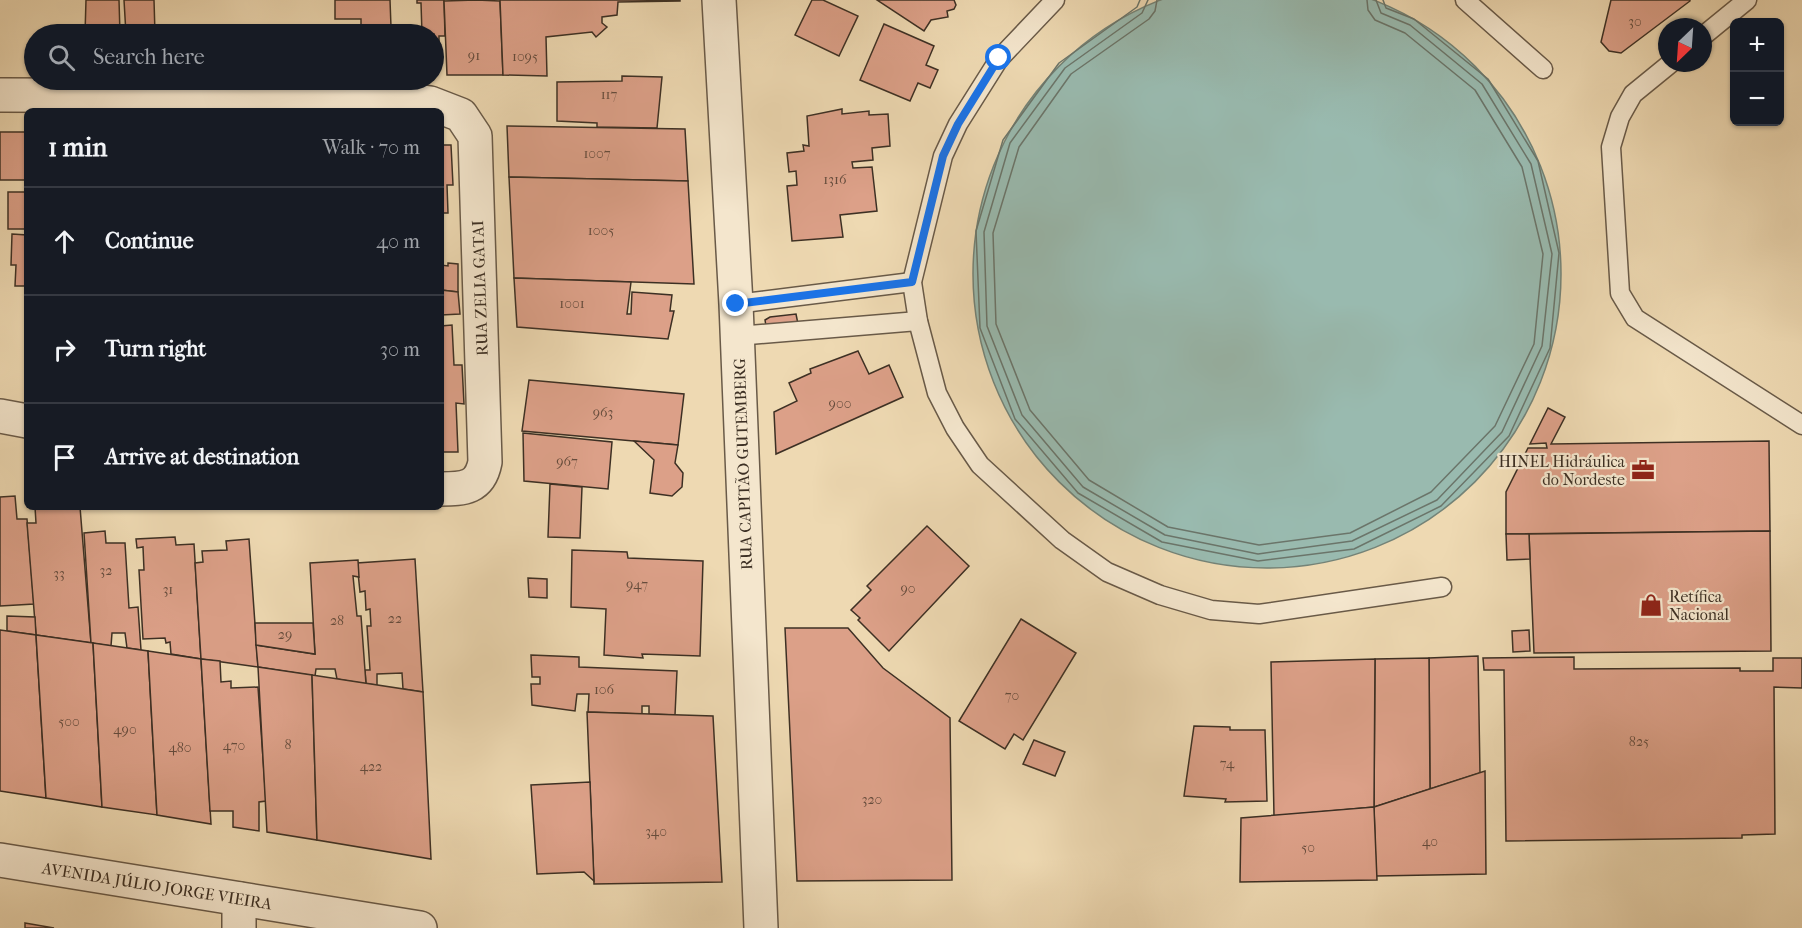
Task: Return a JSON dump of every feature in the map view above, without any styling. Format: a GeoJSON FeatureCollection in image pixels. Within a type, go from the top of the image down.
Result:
{"type":"FeatureCollection","features":[{"type":"Feature","properties":{"kind":"street","name":"RUA CAPITÃO GUTEMBERG"},"geometry":{"type":"LineString","coordinates":[[719,0],[737,320],[761,928]]}},
{"type":"Feature","properties":{"kind":"street","name":"RUA ZELIA GATAI"},"geometry":{"type":"LineString","coordinates":[[0,95],[384,96],[430,103],[443,108]]}},
{"type":"Feature","properties":{"kind":"street","name":"RUA ZELIA GATAI"},"geometry":{"type":"LineString","coordinates":[[444,108],[461,115],[475,136],[485,440],[485,462],[479,480],[464,489],[444,489]]}},
{"type":"Feature","properties":{"kind":"street"},"geometry":{"type":"LineString","coordinates":[[0,416],[24,420]]}},
{"type":"Feature","properties":{"kind":"street","name":"AVENIDA JÚLIO JORGE VIEIRA"},"geometry":{"type":"LineString","coordinates":[[0,860],[239,914],[420,928]]}},
{"type":"Feature","properties":{"kind":"lane"},"geometry":{"type":"LineString","coordinates":[[1055,0],[999,58],[958,124],[943,156],[912,282],[918,321],[937,393],[955,428],[980,465],[1062,540],[1107,572],[1160,595],[1211,610],[1259,614],[1442,587]]}},
{"type":"Feature","properties":{"kind":"lane"},"geometry":{"type":"LineString","coordinates":[[1465,0],[1543,69]]}},
{"type":"Feature","properties":{"kind":"lane"},"geometry":{"type":"LineString","coordinates":[[1712,29],[1747,0]]}},
{"type":"Feature","properties":{"kind":"lane"},"geometry":{"type":"LineString","coordinates":[[1660,72],[1633,94],[1620,117],[1611,147],[1620,293],[1635,318],[1802,425]]}},
{"type":"Feature","properties":{"kind":"lane"},"geometry":{"type":"LineString","coordinates":[[737,320],[912,282]]}},
{"type":"Feature","properties":{"kind":"lane"},"geometry":{"type":"LineString","coordinates":[[737,320],[918,321]]}},
{"type":"Feature","properties":{"kind":"water"},"geometry":{"type":"Polygon","coordinates":[[[1166,-1],[1368,-1],[1405,15],[1430,30],[1475,66],[1511,111],[1526,136],[1548,189],[1559,245],[1561,274],[1559,303],[1548,359],[1526,412],[1494,460],[1475,482],[1453,501],[1405,533],[1352,555],[1296,566],[1267,568],[1238,566],[1182,555],[1129,533],[1081,501],[1059,482],[1040,460],[1008,412],[986,359],[975,303],[973,274],[975,245],[986,189],[1008,136],[1023,111],[1059,66],[1081,47],[1129,15],[1166,-1]]]}},
{"type":"Feature","properties":{"kind":"building"},"geometry":{"type":"Polygon","coordinates":[[[86,0],[119,0],[120,24],[85,24],[86,0]]]}},
{"type":"Feature","properties":{"kind":"building"},"geometry":{"type":"Polygon","coordinates":[[[124,0],[154,0],[155,24],[125,24],[124,0]]]}},
{"type":"Feature","properties":{"kind":"building"},"geometry":{"type":"Polygon","coordinates":[[[335,0],[390,0],[391,24],[361,24],[361,19],[335,19],[335,0]]]}},
{"type":"Feature","properties":{"kind":"building"},"geometry":{"type":"Polygon","coordinates":[[[417,0],[444,0],[445,36],[444,24],[422,24],[421,3],[417,3],[417,0]]]}},
{"type":"Feature","properties":{"kind":"building"},"geometry":{"type":"Polygon","coordinates":[[[500,0],[680,1],[618,2],[617,15],[602,17],[602,23],[607,27],[596,37],[592,32],[546,37],[547,76],[503,75],[500,0]]]}},
{"type":"Feature","properties":{"kind":"building"},"geometry":{"type":"Polygon","coordinates":[[[812,0],[823,0],[858,16],[839,56],[795,35],[812,0]]]}},
{"type":"Feature","properties":{"kind":"building"},"geometry":{"type":"Polygon","coordinates":[[[877,0],[954,0],[956,5],[954,9],[947,11],[948,17],[931,20],[924,31],[877,0]]]}},
{"type":"Feature","properties":{"kind":"building"},"geometry":{"type":"Polygon","coordinates":[[[1611,0],[1690,0],[1667,18],[1658,18],[1658,25],[1621,53],[1609,51],[1601,42],[1611,0]]]}},
{"type":"Feature","properties":{"kind":"building"},"geometry":{"type":"Polygon","coordinates":[[[444,1],[500,1],[503,75],[447,75],[444,1]]]}},
{"type":"Feature","properties":{"kind":"building"},"geometry":{"type":"Polygon","coordinates":[[[884,24],[934,46],[926,65],[938,70],[930,88],[918,83],[910,101],[860,80],[884,24]]]}},
{"type":"Feature","properties":{"kind":"building"},"geometry":{"type":"Polygon","coordinates":[[[622,76],[662,77],[657,128],[597,127],[597,123],[557,121],[557,82],[622,81],[622,76]]]}},
{"type":"Feature","properties":{"kind":"building"},"geometry":{"type":"Polygon","coordinates":[[[842,109],[842,114],[869,111],[869,115],[888,114],[890,146],[872,148],[873,160],[852,162],[853,168],[872,167],[877,211],[840,215],[843,237],[792,241],[787,186],[797,185],[796,171],[789,172],[787,153],[804,151],[803,145],[809,146],[807,116],[842,109]]]}},
{"type":"Feature","properties":{"kind":"building"},"geometry":{"type":"Polygon","coordinates":[[[507,126],[685,129],[688,181],[509,177],[507,126]]]}},
{"type":"Feature","properties":{"kind":"building"},"geometry":{"type":"Polygon","coordinates":[[[0,132],[24,132],[24,180],[0,180],[0,132]]]}},
{"type":"Feature","properties":{"kind":"building"},"geometry":{"type":"Polygon","coordinates":[[[444,145],[451,145],[453,185],[447,185],[448,213],[444,213],[444,145]]]}},
{"type":"Feature","properties":{"kind":"building"},"geometry":{"type":"Polygon","coordinates":[[[509,177],[688,181],[694,284],[514,278],[509,177]]]}},
{"type":"Feature","properties":{"kind":"building"},"geometry":{"type":"Polygon","coordinates":[[[8,192],[24,192],[24,229],[8,229],[8,192]]]}},
{"type":"Feature","properties":{"kind":"building"},"geometry":{"type":"Polygon","coordinates":[[[12,234],[24,235],[24,286],[15,286],[16,265],[11,265],[12,234]]]}},
{"type":"Feature","properties":{"kind":"building"},"geometry":{"type":"Polygon","coordinates":[[[448,263],[458,264],[458,292],[444,290],[444,265],[448,266],[448,263]]]}},
{"type":"Feature","properties":{"kind":"building"},"geometry":{"type":"Polygon","coordinates":[[[514,278],[631,282],[627,314],[631,314],[632,292],[672,295],[670,311],[674,311],[668,339],[517,327],[514,278]]]}},
{"type":"Feature","properties":{"kind":"building"},"geometry":{"type":"Polygon","coordinates":[[[444,290],[458,292],[460,314],[444,315],[444,290]]]}},
{"type":"Feature","properties":{"kind":"building"},"geometry":{"type":"Polygon","coordinates":[[[796,314],[798,324],[766,326],[765,320],[770,317],[796,314]]]}},
{"type":"Feature","properties":{"kind":"building"},"geometry":{"type":"Polygon","coordinates":[[[452,325],[454,365],[462,365],[464,404],[456,403],[458,452],[444,452],[444,326],[452,325]]]}},
{"type":"Feature","properties":{"kind":"building"},"geometry":{"type":"Polygon","coordinates":[[[858,351],[869,374],[889,365],[903,397],[776,454],[774,412],[797,401],[789,383],[811,373],[810,369],[858,351]]]}},
{"type":"Feature","properties":{"kind":"building"},"geometry":{"type":"Polygon","coordinates":[[[529,380],[684,394],[678,445],[522,431],[529,380]]]}},
{"type":"Feature","properties":{"kind":"building","name":"HINEL Hidráulica do Nordeste"},"geometry":{"type":"Polygon","coordinates":[[[1548,408],[1565,417],[1551,444],[1769,441],[1770,531],[1506,534],[1506,492],[1528,448],[1547,448],[1546,443],[1530,444],[1548,408]]]}},
{"type":"Feature","properties":{"kind":"building"},"geometry":{"type":"Polygon","coordinates":[[[523,433],[612,442],[608,489],[524,481],[523,433]]]}},
{"type":"Feature","properties":{"kind":"building"},"geometry":{"type":"Polygon","coordinates":[[[634,441],[678,445],[675,463],[683,473],[682,487],[672,496],[650,493],[654,460],[634,441]]]}},
{"type":"Feature","properties":{"kind":"building"},"geometry":{"type":"Polygon","coordinates":[[[550,484],[582,487],[580,538],[548,537],[550,484]]]}},
{"type":"Feature","properties":{"kind":"building"},"geometry":{"type":"Polygon","coordinates":[[[15,496],[17,519],[27,519],[34,604],[0,606],[0,497],[15,496]]]}},
{"type":"Feature","properties":{"kind":"building"},"geometry":{"type":"Polygon","coordinates":[[[35,510],[80,510],[91,643],[36,635],[27,523],[36,523],[35,510]]]}},
{"type":"Feature","properties":{"kind":"building"},"geometry":{"type":"Polygon","coordinates":[[[927,526],[969,566],[889,651],[851,610],[871,590],[867,586],[927,526]]]}},
{"type":"Feature","properties":{"kind":"building"},"geometry":{"type":"Polygon","coordinates":[[[105,531],[106,543],[125,543],[129,608],[138,607],[141,650],[127,648],[125,633],[112,633],[111,646],[91,643],[84,533],[105,531]]]}},
{"type":"Feature","properties":{"kind":"building","name":"Retífica Nacional"},"geometry":{"type":"Polygon","coordinates":[[[1770,531],[1771,651],[1534,653],[1529,534],[1770,531]]]}},
{"type":"Feature","properties":{"kind":"building"},"geometry":{"type":"Polygon","coordinates":[[[1506,534],[1529,534],[1530,559],[1507,560],[1506,534]]]}},
{"type":"Feature","properties":{"kind":"building"},"geometry":{"type":"Polygon","coordinates":[[[175,537],[176,545],[194,544],[201,659],[171,654],[170,642],[166,643],[165,638],[143,639],[139,570],[144,570],[143,547],[137,548],[136,539],[175,537]]]}},
{"type":"Feature","properties":{"kind":"building"},"geometry":{"type":"Polygon","coordinates":[[[249,539],[258,667],[201,659],[195,563],[203,562],[202,551],[227,550],[226,541],[249,539]]]}},
{"type":"Feature","properties":{"kind":"building"},"geometry":{"type":"Polygon","coordinates":[[[572,550],[627,552],[628,558],[703,561],[700,656],[642,654],[643,658],[604,655],[606,609],[571,607],[572,550]]]}},
{"type":"Feature","properties":{"kind":"building"},"geometry":{"type":"Polygon","coordinates":[[[415,559],[423,692],[403,689],[402,673],[377,674],[377,685],[366,684],[365,670],[370,670],[367,626],[371,626],[370,609],[366,610],[365,591],[360,592],[357,563],[415,559]]]}},
{"type":"Feature","properties":{"kind":"building"},"geometry":{"type":"Polygon","coordinates":[[[358,560],[359,577],[353,576],[357,616],[361,616],[366,684],[337,679],[335,669],[316,669],[315,676],[258,667],[256,645],[315,654],[310,563],[358,560]]]}},
{"type":"Feature","properties":{"kind":"building"},"geometry":{"type":"Polygon","coordinates":[[[528,578],[547,579],[547,598],[529,597],[528,578]]]}},
{"type":"Feature","properties":{"kind":"building"},"geometry":{"type":"Polygon","coordinates":[[[7,616],[35,617],[36,635],[7,631],[7,616]]]}},
{"type":"Feature","properties":{"kind":"building"},"geometry":{"type":"Polygon","coordinates":[[[1021,619],[1076,653],[1023,740],[1014,734],[1005,749],[959,721],[1021,619]]]}},
{"type":"Feature","properties":{"kind":"building"},"geometry":{"type":"Polygon","coordinates":[[[255,623],[313,623],[315,654],[256,645],[255,623]]]}},
{"type":"Feature","properties":{"kind":"building"},"geometry":{"type":"Polygon","coordinates":[[[785,628],[848,628],[883,668],[950,718],[952,880],[797,881],[785,628]]]}},
{"type":"Feature","properties":{"kind":"building"},"geometry":{"type":"Polygon","coordinates":[[[0,630],[36,635],[46,798],[0,791],[0,630]]]}},
{"type":"Feature","properties":{"kind":"building"},"geometry":{"type":"Polygon","coordinates":[[[1529,630],[1530,651],[1513,652],[1512,631],[1529,630]]]}},
{"type":"Feature","properties":{"kind":"building"},"geometry":{"type":"Polygon","coordinates":[[[36,635],[93,643],[102,807],[46,798],[36,635]]]}},
{"type":"Feature","properties":{"kind":"building"},"geometry":{"type":"Polygon","coordinates":[[[93,643],[148,651],[157,815],[102,807],[93,643]]]}},
{"type":"Feature","properties":{"kind":"building"},"geometry":{"type":"Polygon","coordinates":[[[148,651],[201,659],[211,824],[157,815],[148,651]]]}},
{"type":"Feature","properties":{"kind":"building"},"geometry":{"type":"Polygon","coordinates":[[[531,655],[579,657],[579,667],[677,671],[675,715],[649,714],[649,706],[642,706],[642,714],[588,712],[589,694],[577,694],[575,711],[532,705],[531,684],[540,684],[540,677],[532,677],[531,655]]]}},
{"type":"Feature","properties":{"kind":"building"},"geometry":{"type":"Polygon","coordinates":[[[1478,656],[1480,773],[1430,789],[1429,658],[1478,656]]]}},
{"type":"Feature","properties":{"kind":"building"},"geometry":{"type":"Polygon","coordinates":[[[1574,657],[1574,669],[1740,668],[1740,671],[1773,671],[1773,658],[1802,658],[1802,688],[1774,687],[1775,834],[1742,835],[1742,838],[1506,841],[1504,670],[1484,670],[1483,658],[1574,657]]]}},
{"type":"Feature","properties":{"kind":"building"},"geometry":{"type":"Polygon","coordinates":[[[1429,658],[1430,789],[1374,807],[1375,659],[1429,658]]]}},
{"type":"Feature","properties":{"kind":"building"},"geometry":{"type":"Polygon","coordinates":[[[201,659],[220,661],[221,682],[231,681],[231,688],[258,687],[266,801],[259,802],[259,831],[233,827],[233,811],[210,811],[201,659]]]}},
{"type":"Feature","properties":{"kind":"building"},"geometry":{"type":"Polygon","coordinates":[[[1375,659],[1374,807],[1274,816],[1271,662],[1375,659]]]}},
{"type":"Feature","properties":{"kind":"building"},"geometry":{"type":"Polygon","coordinates":[[[258,667],[312,675],[317,840],[267,832],[258,667]]]}},
{"type":"Feature","properties":{"kind":"building"},"geometry":{"type":"Polygon","coordinates":[[[312,675],[423,692],[431,859],[317,840],[312,675]]]}},
{"type":"Feature","properties":{"kind":"building"},"geometry":{"type":"Polygon","coordinates":[[[587,712],[713,716],[722,882],[594,884],[587,712]]]}},
{"type":"Feature","properties":{"kind":"building"},"geometry":{"type":"Polygon","coordinates":[[[1194,726],[1230,727],[1230,730],[1265,730],[1267,801],[1225,802],[1226,799],[1184,796],[1194,726]]]}},
{"type":"Feature","properties":{"kind":"building"},"geometry":{"type":"Polygon","coordinates":[[[1034,740],[1065,752],[1055,776],[1023,764],[1034,740]]]}},
{"type":"Feature","properties":{"kind":"building"},"geometry":{"type":"Polygon","coordinates":[[[1485,771],[1486,874],[1376,876],[1374,807],[1485,771]]]}},
{"type":"Feature","properties":{"kind":"building"},"geometry":{"type":"Polygon","coordinates":[[[590,782],[594,881],[584,872],[537,874],[531,785],[590,782]]]}},
{"type":"Feature","properties":{"kind":"building"},"geometry":{"type":"Polygon","coordinates":[[[1374,807],[1377,880],[1240,882],[1241,818],[1374,807]]]}},
{"type":"Feature","properties":{"kind":"building"},"geometry":{"type":"Polygon","coordinates":[[[25,923],[54,928],[25,928],[25,923]]]}},
{"type":"Feature","properties":{"kind":"place","name":"HINEL Hidráulica do Nordeste"},"geometry":{"type":"Point","coordinates":[1643,470]}},
{"type":"Feature","properties":{"kind":"place","name":"Retífica Nacional"},"geometry":{"type":"Point","coordinates":[1651,605]}},
{"type":"Feature","properties":{"kind":"route"},"geometry":{"type":"LineString","coordinates":[[736,304],[912,282],[943,156],[958,124],[999,58]]}}]}
